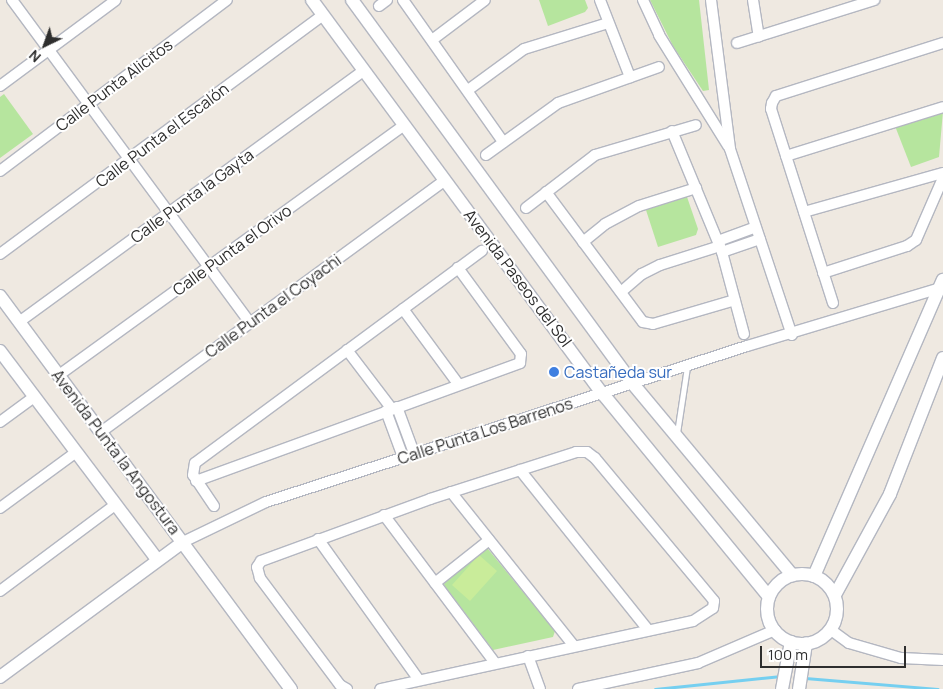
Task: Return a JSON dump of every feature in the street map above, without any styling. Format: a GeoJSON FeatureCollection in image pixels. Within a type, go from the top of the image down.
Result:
{"type":"FeatureCollection","features":[{"type":"Feature","properties":{"kind":"street"},"geometry":{"type":"LineString","coordinates":[[12,0],[131,158],[250,323]]}},
{"type":"Feature","properties":{"kind":"street"},"geometry":{"type":"LineString","coordinates":[[0,86],[116,0]]}},
{"type":"Feature","properties":{"kind":"street","name":"Calle Punta Alicitos"},"geometry":{"type":"LineString","coordinates":[[0,171],[228,0]]}},
{"type":"Feature","properties":{"kind":"street","name":"Avenida Paseos del Sol"},"geometry":{"type":"LineString","coordinates":[[312,0],[603,394],[769,597]]}},
{"type":"Feature","properties":{"kind":"street","name":"Avenida Paseos del Sol"},"geometry":{"type":"LineString","coordinates":[[352,0],[633,384],[792,575]]}},
{"type":"Feature","properties":{"kind":"street"},"geometry":{"type":"LineString","coordinates":[[403,0],[503,142]]}},
{"type":"Feature","properties":{"kind":"street"},"geometry":{"type":"LineString","coordinates":[[432,40],[484,0]]}},
{"type":"Feature","properties":{"kind":"street"},"geometry":{"type":"LineString","coordinates":[[600,0],[630,77]]}},
{"type":"Feature","properties":{"kind":"street"},"geometry":{"type":"LineString","coordinates":[[643,0],[659,35],[730,149]]}},
{"type":"Feature","properties":{"kind":"street"},"geometry":{"type":"LineString","coordinates":[[712,0],[730,149],[792,334]]}},
{"type":"Feature","properties":{"kind":"street"},"geometry":{"type":"LineString","coordinates":[[753,0],[759,38]]}},
{"type":"Feature","properties":{"kind":"street"},"geometry":{"type":"LineString","coordinates":[[737,43],[759,38],[874,0]]}},
{"type":"Feature","properties":{"kind":"street","name":"Calle Punta el Escalón"},"geometry":{"type":"LineString","coordinates":[[0,254],[323,15]]}},
{"type":"Feature","properties":{"kind":"street"},"geometry":{"type":"LineString","coordinates":[[468,90],[524,49],[608,23]]}},
{"type":"Feature","properties":{"kind":"street"},"geometry":{"type":"LineString","coordinates":[[833,303],[771,109],[776,96],[943,43]]}},
{"type":"Feature","properties":{"kind":"street"},"geometry":{"type":"LineString","coordinates":[[486,155],[558,103],[659,67]]}},
{"type":"Feature","properties":{"kind":"street","name":"Calle Punta la Gayta"},"geometry":{"type":"LineString","coordinates":[[19,322],[364,70]]}},
{"type":"Feature","properties":{"kind":"street"},"geometry":{"type":"LineString","coordinates":[[786,156],[943,107]]}},
{"type":"Feature","properties":{"kind":"street","name":"Calle Punta el Orivo"},"geometry":{"type":"LineString","coordinates":[[59,375],[404,125]]}},
{"type":"Feature","properties":{"kind":"street"},"geometry":{"type":"LineString","coordinates":[[526,208],[595,155],[696,125]]}},
{"type":"Feature","properties":{"kind":"street"},"geometry":{"type":"LineString","coordinates":[[672,131],[720,246],[744,334]]}},
{"type":"Feature","properties":{"kind":"street"},"geometry":{"type":"LineString","coordinates":[[804,212],[943,173]]}},
{"type":"Feature","properties":{"kind":"street"},"geometry":{"type":"LineString","coordinates":[[823,273],[907,246],[916,240],[943,178]]}},
{"type":"Feature","properties":{"kind":"street","name":"Calle Punta el Coyachi"},"geometry":{"type":"LineString","coordinates":[[101,432],[445,180]]}},
{"type":"Feature","properties":{"kind":"street"},"geometry":{"type":"LineString","coordinates":[[584,242],[605,224],[639,206],[696,188]]}},
{"type":"Feature","properties":{"kind":"street"},"geometry":{"type":"LineString","coordinates":[[546,192],[621,292],[648,324],[735,300]]}},
{"type":"Feature","properties":{"kind":"street"},"geometry":{"type":"LineString","coordinates":[[720,246],[756,227]]}},
{"type":"Feature","properties":{"kind":"street"},"geometry":{"type":"LineString","coordinates":[[621,292],[642,274],[660,265],[720,246],[760,239]]}},
{"type":"Feature","properties":{"kind":"street"},"geometry":{"type":"LineString","coordinates":[[214,506],[196,480],[193,468],[195,463],[482,251]]}},
{"type":"Feature","properties":{"kind":"street"},"geometry":{"type":"LineString","coordinates":[[196,480],[520,364],[523,358],[458,268]]}},
{"type":"Feature","properties":{"kind":"street"},"geometry":{"type":"LineString","coordinates":[[814,576],[942,285]]}},
{"type":"Feature","properties":{"kind":"street","name":"Calle Punta Los Barrenos"},"geometry":{"type":"LineString","coordinates":[[183,542],[266,502],[942,285]]}},
{"type":"Feature","properties":{"kind":"street","name":"Avenida Punta la Angostura"},"geometry":{"type":"LineString","coordinates":[[0,296],[183,542],[157,559],[115,506],[0,351]]}},
{"type":"Feature","properties":{"kind":"street"},"geometry":{"type":"LineString","coordinates":[[403,309],[459,385]]}},
{"type":"Feature","properties":{"kind":"street"},"geometry":{"type":"LineString","coordinates":[[347,350],[392,409],[414,454]]}},
{"type":"Feature","properties":{"kind":"street"},"geometry":{"type":"LineString","coordinates":[[835,595],[890,494],[943,358]]}},
{"type":"Feature","properties":{"kind":"street"},"geometry":{"type":"LineString","coordinates":[[0,422],[34,397]]}},
{"type":"Feature","properties":{"kind":"street"},"geometry":{"type":"LineString","coordinates":[[392,409],[403,457]]}},
{"type":"Feature","properties":{"kind":"street"},"geometry":{"type":"LineString","coordinates":[[347,689],[340,685],[260,578],[257,567],[261,561],[273,554],[384,515],[570,454],[587,452],[711,593],[713,608],[693,621],[380,689]]}},
{"type":"Feature","properties":{"kind":"street"},"geometry":{"type":"LineString","coordinates":[[0,508],[76,453]]}},
{"type":"Feature","properties":{"kind":"street"},"geometry":{"type":"LineString","coordinates":[[520,470],[648,630]]}},
{"type":"Feature","properties":{"kind":"street"},"geometry":{"type":"LineString","coordinates":[[451,492],[574,646]]}},
{"type":"Feature","properties":{"kind":"street"},"geometry":{"type":"LineString","coordinates":[[0,590],[115,506]]}},
{"type":"Feature","properties":{"kind":"street"},"geometry":{"type":"LineString","coordinates":[[384,515],[495,663]]}},
{"type":"Feature","properties":{"kind":"street"},"geometry":{"type":"LineString","coordinates":[[318,539],[419,680]]}},
{"type":"Feature","properties":{"kind":"street"},"geometry":{"type":"LineString","coordinates":[[435,583],[489,540]]}},
{"type":"Feature","properties":{"kind":"street"},"geometry":{"type":"LineString","coordinates":[[183,542],[291,689]]}},
{"type":"Feature","properties":{"kind":"street"},"geometry":{"type":"LineString","coordinates":[[0,677],[157,559]]}},
{"type":"Feature","properties":{"kind":"street"},"geometry":{"type":"LineString","coordinates":[[792,575],[814,576],[826,583],[835,595],[837,617],[831,630],[820,640],[806,644],[792,642],[775,630],[768,618],[769,597],[776,586],[792,575]]}},
{"type":"Feature","properties":{"kind":"street"},"geometry":{"type":"LineString","coordinates":[[578,689],[698,663],[775,630]]}},
{"type":"Feature","properties":{"kind":"street"},"geometry":{"type":"LineString","coordinates":[[831,630],[849,643],[901,658],[943,660]]}},
{"type":"Feature","properties":{"kind":"street"},"geometry":{"type":"LineString","coordinates":[[782,689],[792,642]]}},
{"type":"Feature","properties":{"kind":"street"},"geometry":{"type":"LineString","coordinates":[[799,689],[806,644]]}},
{"type":"Feature","properties":{"kind":"street"},"geometry":{"type":"LineString","coordinates":[[528,656],[540,689]]}},
{"type":"Feature","properties":{"kind":"lane"},"geometry":{"type":"LineString","coordinates":[[676,436],[687,367]]}},
{"type":"Feature","properties":{"kind":"green space"},"geometry":{"type":"Polygon","coordinates":[[[539,0],[585,0],[588,8],[585,12],[548,26],[539,0]]]}},
{"type":"Feature","properties":{"kind":"green space"},"geometry":{"type":"Polygon","coordinates":[[[650,0],[699,0],[709,90],[703,91],[673,46],[650,0]]]}},
{"type":"Feature","properties":{"kind":"green space"},"geometry":{"type":"Polygon","coordinates":[[[4,94],[33,134],[0,158],[0,97],[4,94]]]}},
{"type":"Feature","properties":{"kind":"green space"},"geometry":{"type":"Polygon","coordinates":[[[943,111],[939,157],[911,167],[895,126],[943,111]]]}},
{"type":"Feature","properties":{"kind":"green space"},"geometry":{"type":"Polygon","coordinates":[[[682,194],[687,197],[698,229],[696,235],[658,247],[645,207],[682,194]]]}},
{"type":"Feature","properties":{"kind":"green space"},"geometry":{"type":"Polygon","coordinates":[[[482,548],[488,549],[555,631],[553,637],[493,650],[444,585],[445,579],[482,548]]]}},
{"type":"Feature","properties":{"kind":"green space"},"geometry":{"type":"Polygon","coordinates":[[[479,555],[497,571],[470,601],[452,585],[479,555]]]}},
{"type":"Feature","properties":{"kind":"waterway"},"geometry":{"type":"LineString","coordinates":[[655,689],[781,676]]}},
{"type":"Feature","properties":{"kind":"waterway"},"geometry":{"type":"LineString","coordinates":[[805,678],[938,689]]}},
{"type":"Feature","properties":{"kind":"place","name":"Castañeda sur"},"geometry":{"type":"Point","coordinates":[554,372]}}]}
